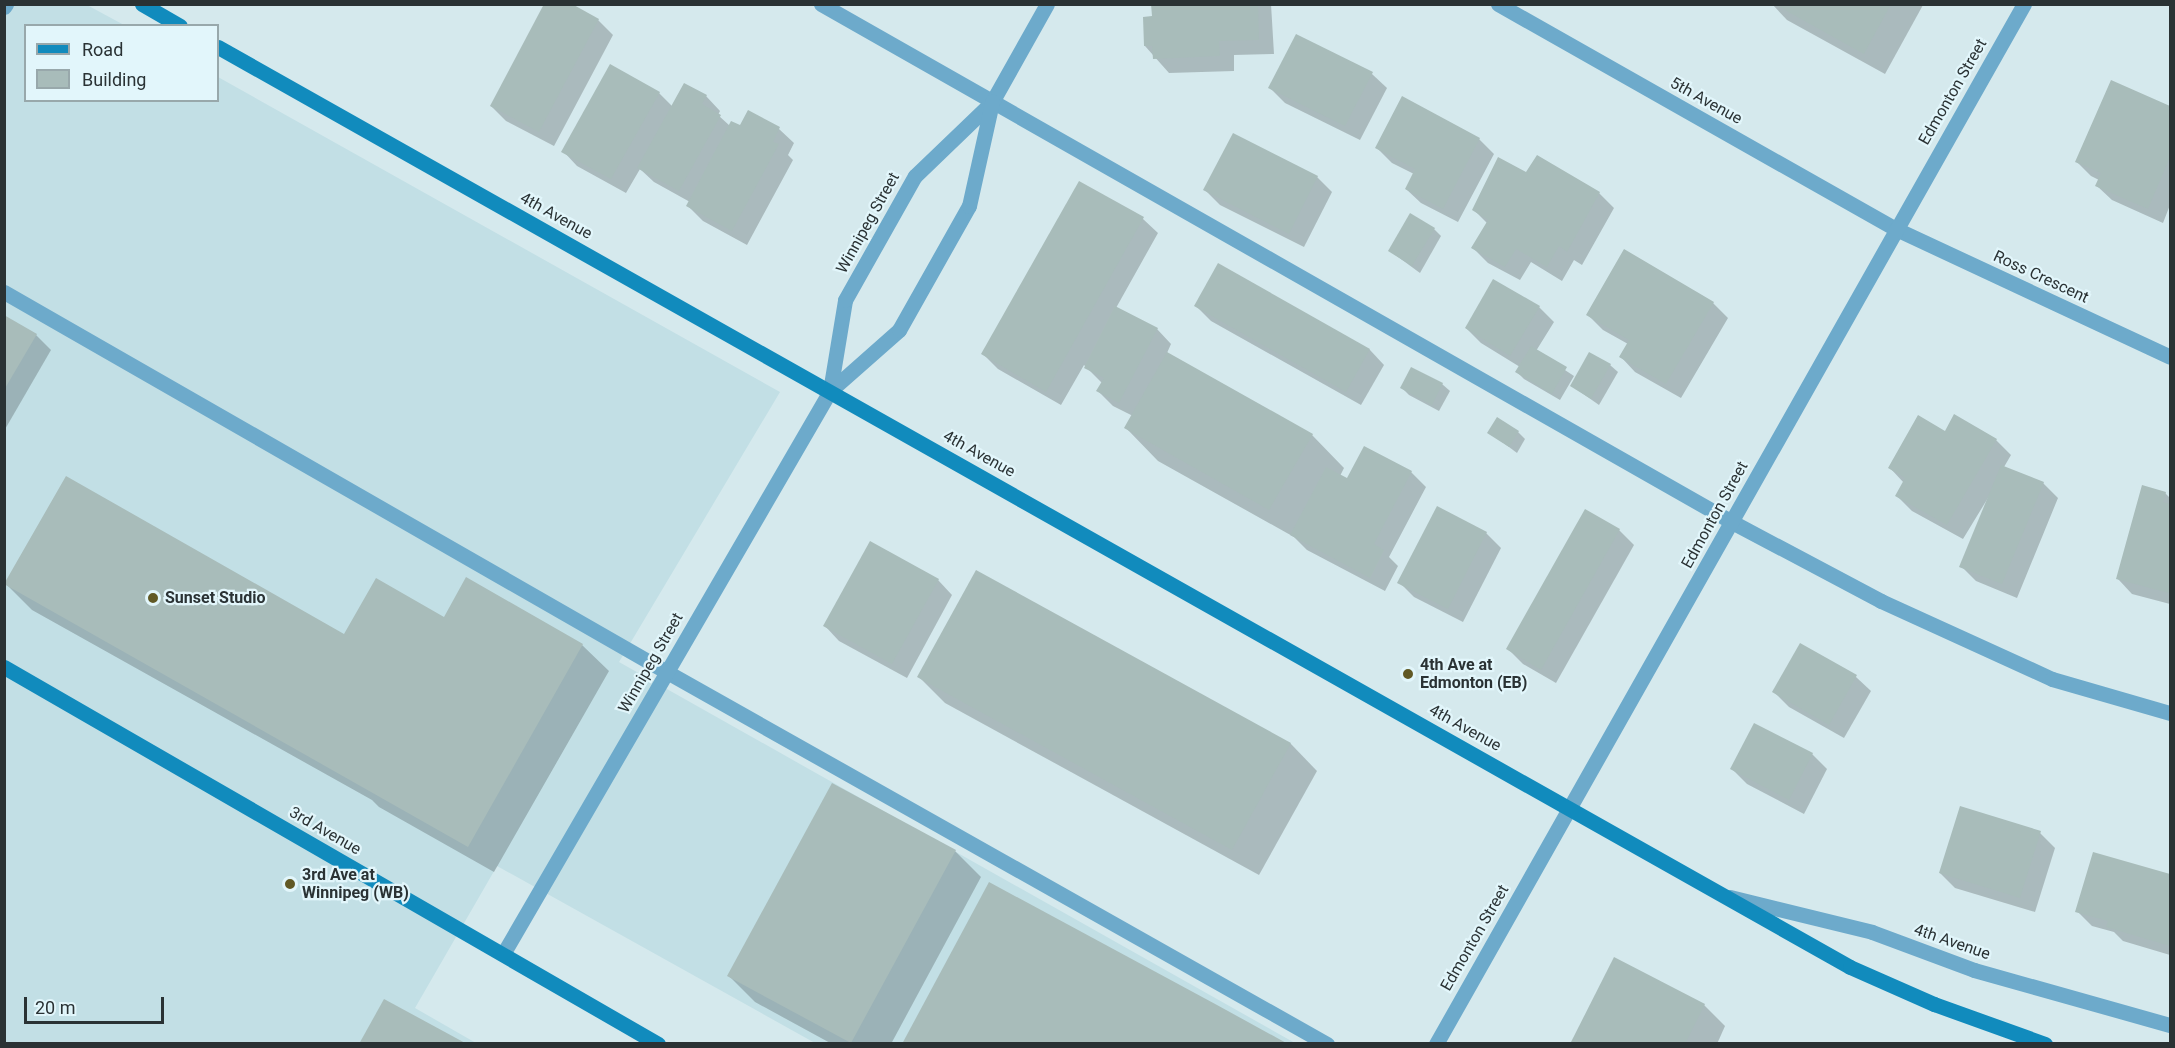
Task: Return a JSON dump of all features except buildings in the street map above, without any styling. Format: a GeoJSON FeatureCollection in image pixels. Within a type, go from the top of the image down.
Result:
{"type":"FeatureCollection","features":[{"type":"Feature","properties":{"kind":"main road"},"geometry":{"type":"LineString","coordinates":[[142,4],[177,24]]}},
{"type":"Feature","properties":{"kind":"main road","name":"4th Avenue"},"geometry":{"type":"LineString","coordinates":[[219,48],[1850,967],[1934,1004],[2045,1044]]}},
{"type":"Feature","properties":{"kind":"main road","name":"3rd Avenue"},"geometry":{"type":"LineString","coordinates":[[4,668],[658,1044]]}},
{"type":"Feature","properties":{"kind":"street"},"geometry":{"type":"LineString","coordinates":[[821,4],[1731,522],[1881,601],[2052,679],[2170,713]]}},
{"type":"Feature","properties":{"kind":"street","name":"Winnipeg Street"},"geometry":{"type":"LineString","coordinates":[[503,954],[830,391],[899,330],[969,206],[992,102],[1047,4]]}},
{"type":"Feature","properties":{"kind":"street","name":"5th Avenue"},"geometry":{"type":"LineString","coordinates":[[1498,4],[1896,230]]}},
{"type":"Feature","properties":{"kind":"street","name":"Edmonton Street"},"geometry":{"type":"LineString","coordinates":[[1436,1044],[2024,4]]}},
{"type":"Feature","properties":{"kind":"street","name":"Winnipeg Street"},"geometry":{"type":"LineString","coordinates":[[830,391],[845,300],[915,176],[992,102]]}},
{"type":"Feature","properties":{"kind":"street","name":"Ross Crescent"},"geometry":{"type":"LineString","coordinates":[[1896,230],[2170,357]]}},
{"type":"Feature","properties":{"kind":"street"},"geometry":{"type":"LineString","coordinates":[[4,292],[667,672],[1327,1044]]}},
{"type":"Feature","properties":{"kind":"street","name":"4th Avenue"},"geometry":{"type":"LineString","coordinates":[[1722,895],[1872,932],[1974,970],[2170,1025]]}},
{"type":"Feature","properties":{"kind":"shaded area"},"geometry":{"type":"Polygon","coordinates":[[[5,4],[87,5],[122,24],[24,24],[24,102],[219,102],[219,78],[780,392],[619,662],[1295,1043],[815,1043],[497,866],[415,1008],[476,1043],[5,1044],[5,4]]]}},
{"type":"Feature","properties":{"kind":"place","name":"Sunset Studio"},"geometry":{"type":"Point","coordinates":[153,598]}},
{"type":"Feature","properties":{"kind":"place","name":"4th Ave at Edmonton (EB)"},"geometry":{"type":"Point","coordinates":[1408,674]}},
{"type":"Feature","properties":{"kind":"place","name":"3rd Ave at Winnipeg (WB)"},"geometry":{"type":"Point","coordinates":[290,884]}}]}
